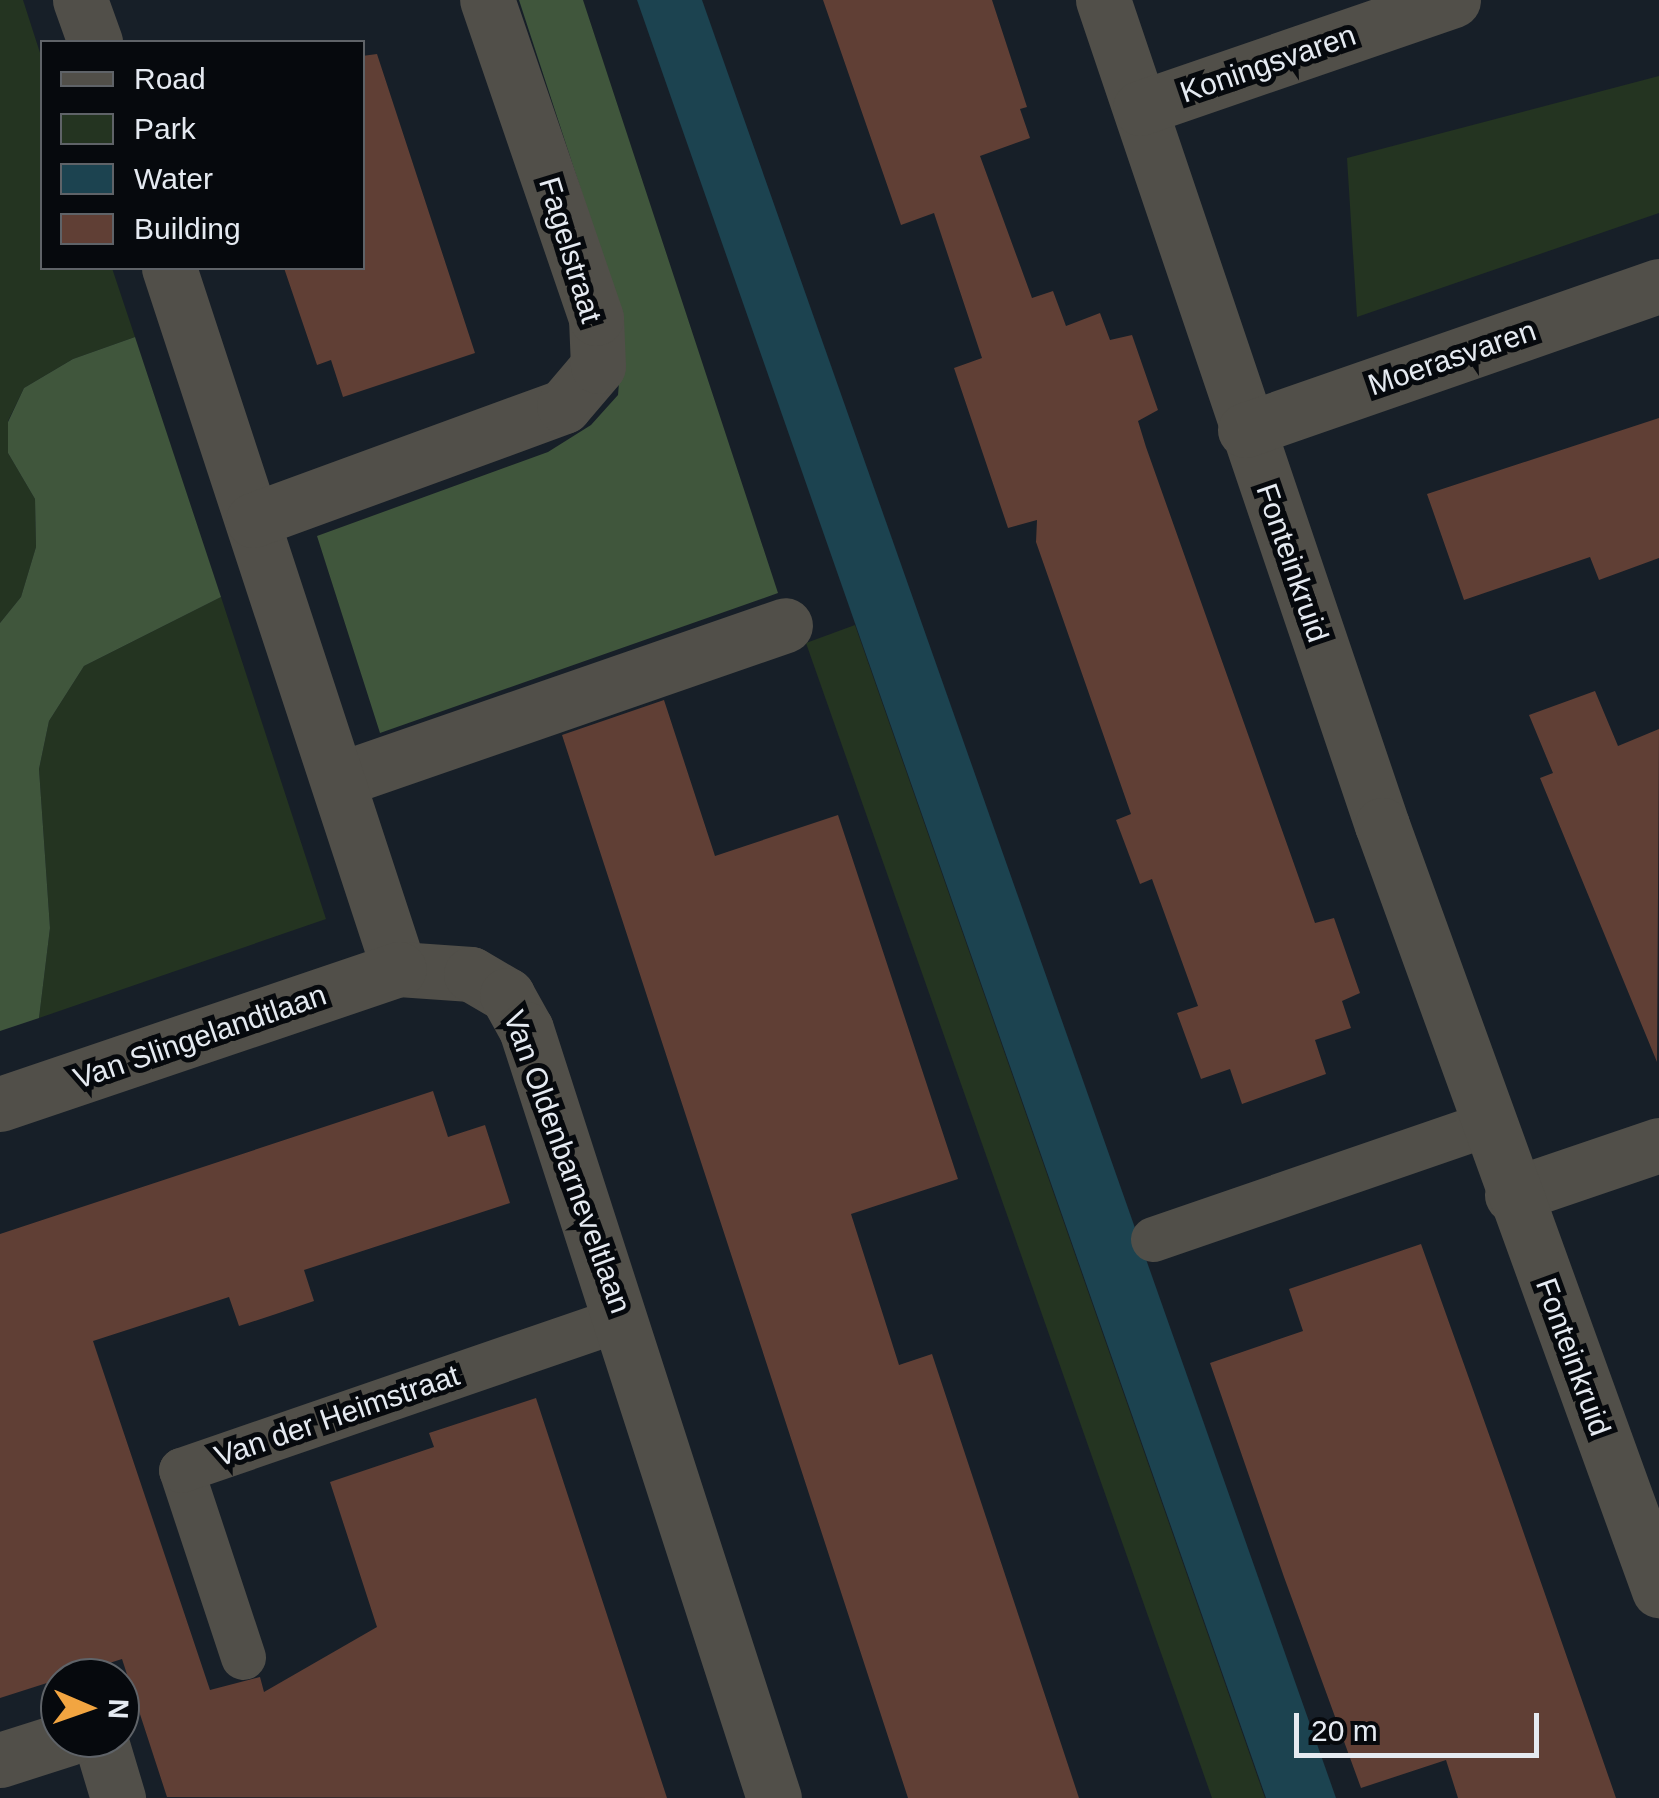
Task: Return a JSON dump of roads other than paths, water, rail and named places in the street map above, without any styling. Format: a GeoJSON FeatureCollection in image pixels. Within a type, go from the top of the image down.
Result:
{"type":"FeatureCollection","features":[{"type":"Feature","properties":{"kind":"street"},"geometry":{"type":"LineString","coordinates":[[80,0],[93,40]]}},
{"type":"Feature","properties":{"kind":"street","name":"Fagelstraat"},"geometry":{"type":"LineString","coordinates":[[253,520],[564,406],[598,366],[596,318],[488,0]]}},
{"type":"Feature","properties":{"kind":"street","name":"Fonteinkruid"},"geometry":{"type":"LineString","coordinates":[[1103,0],[1245,430],[1512,1194],[1659,1590]]}},
{"type":"Feature","properties":{"kind":"street","name":"Koningsvaren"},"geometry":{"type":"LineString","coordinates":[[1140,108],[1453,0]]}},
{"type":"Feature","properties":{"kind":"street"},"geometry":{"type":"LineString","coordinates":[[170,270],[399,969]]}},
{"type":"Feature","properties":{"kind":"street","name":"Moerasvaren"},"geometry":{"type":"LineString","coordinates":[[1245,430],[1659,286]]}},
{"type":"Feature","properties":{"kind":"street"},"geometry":{"type":"LineString","coordinates":[[338,780],[785,624]]}},
{"type":"Feature","properties":{"kind":"street","name":"Van Slingelandtlaan"},"geometry":{"type":"LineString","coordinates":[[0,1104],[399,969]]}},
{"type":"Feature","properties":{"kind":"street","name":"Van Oldenbarneveltlaan"},"geometry":{"type":"LineString","coordinates":[[399,969],[471,974],[507,996],[526,1029],[624,1318],[774,1798]]}},
{"type":"Feature","properties":{"kind":"street"},"geometry":{"type":"LineString","coordinates":[[1512,1194],[1659,1145]]}},
{"type":"Feature","properties":{"kind":"street"},"geometry":{"type":"LineString","coordinates":[[0,1760],[40,1747]]}},
{"type":"Feature","properties":{"kind":"street"},"geometry":{"type":"LineString","coordinates":[[106,1758],[118,1798]]}},
{"type":"Feature","properties":{"kind":"lane"},"geometry":{"type":"LineString","coordinates":[[1153,1239],[1488,1124]]}},
{"type":"Feature","properties":{"kind":"lane","name":"Van der Heimstraat"},"geometry":{"type":"LineString","coordinates":[[244,1657],[181,1470],[624,1318]]}},
{"type":"Feature","properties":{"kind":"water"},"geometry":{"type":"Polygon","coordinates":[[[637,0],[702,0],[1336,1798],[1266,1798],[637,0]]]}}]}
